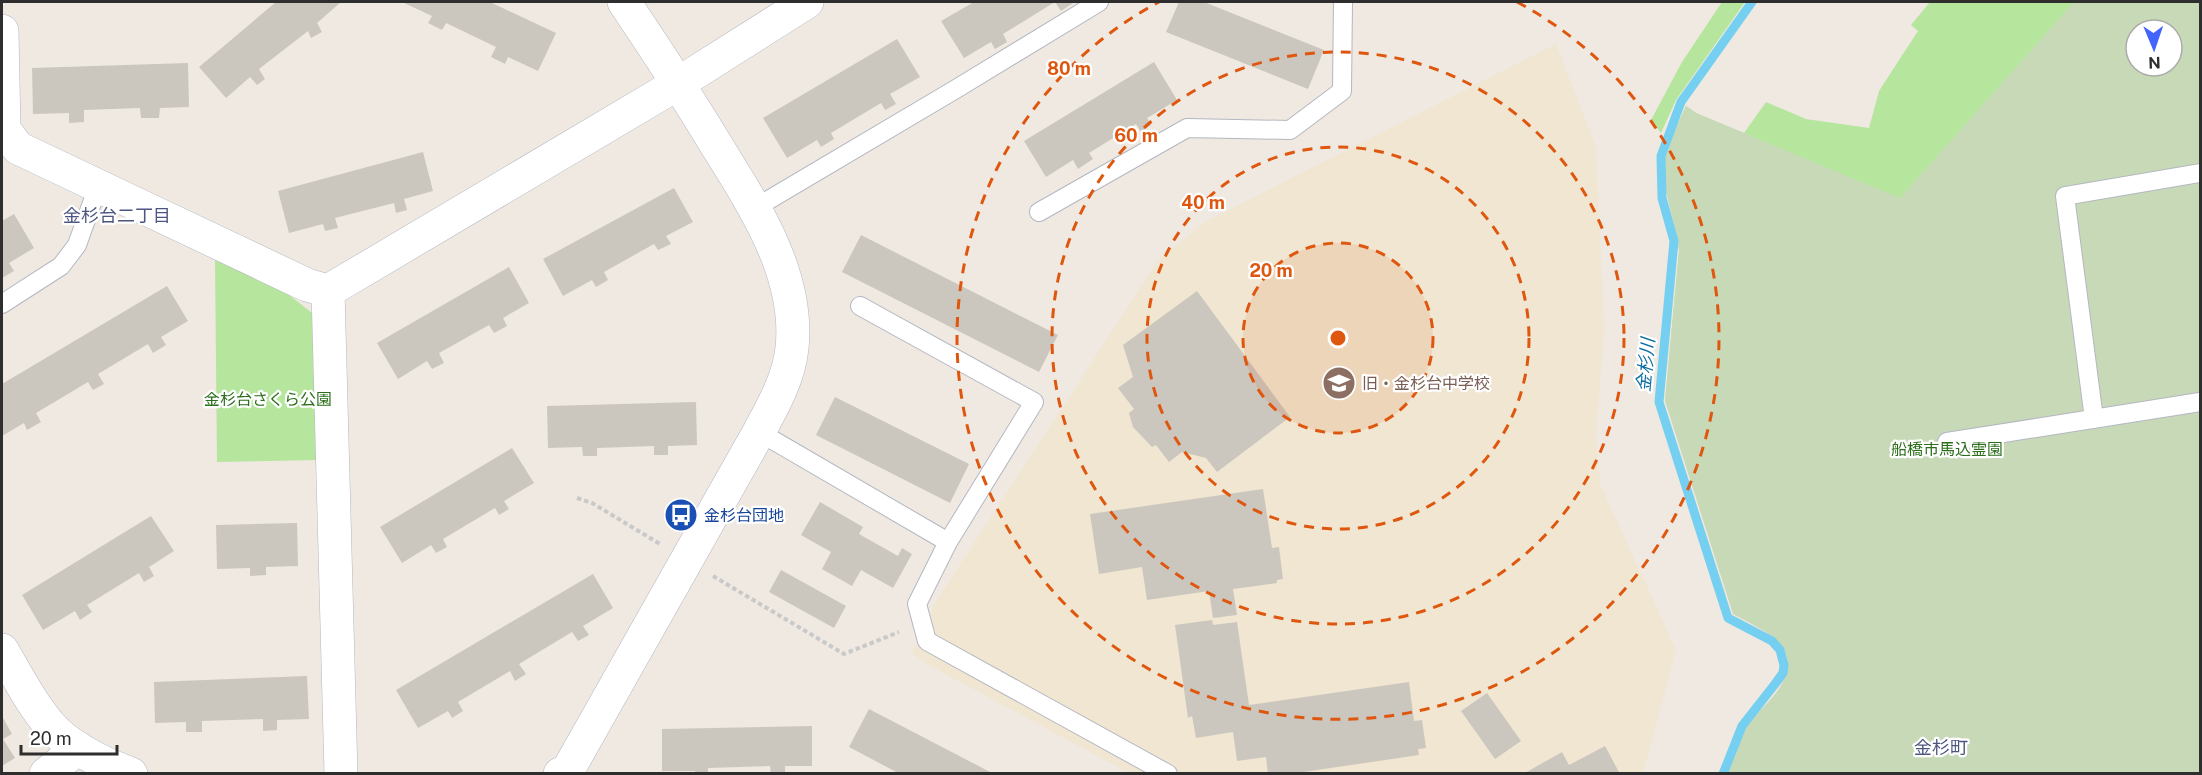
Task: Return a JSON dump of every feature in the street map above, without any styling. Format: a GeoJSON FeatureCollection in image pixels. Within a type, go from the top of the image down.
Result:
{"type":"FeatureCollection","features":[{"type":"Feature","properties":{"kind":"street"},"geometry":{"type":"LineString","coordinates":[[566,772],[759,432],[779,394],[792,348],[791,309],[780,262],[755,208],[679,83],[624,2]]}},
{"type":"Feature","properties":{"kind":"street"},"geometry":{"type":"LineString","coordinates":[[2,32],[4,129],[18,148],[307,285],[328,291],[679,83],[807,2]]}},
{"type":"Feature","properties":{"kind":"street"},"geometry":{"type":"LineString","coordinates":[[328,291],[341,774]]}},
{"type":"Feature","properties":{"kind":"street"},"geometry":{"type":"LineString","coordinates":[[2,650],[50,726],[78,748],[105,764],[131,774]]}},
{"type":"Feature","properties":{"kind":"street"},"geometry":{"type":"LineString","coordinates":[[46,774],[78,748]]}},
{"type":"Feature","properties":{"kind":"lane"},"geometry":{"type":"LineString","coordinates":[[755,208],[1099,2]]}},
{"type":"Feature","properties":{"kind":"lane"},"geometry":{"type":"LineString","coordinates":[[1039,212],[1187,128],[1290,129],[1342,91],[1343,2]]}},
{"type":"Feature","properties":{"kind":"lane"},"geometry":{"type":"LineString","coordinates":[[2094,419],[2065,196],[2200,173]]}},
{"type":"Feature","properties":{"kind":"lane"},"geometry":{"type":"LineString","coordinates":[[2,304],[61,266],[77,245],[98,186]]}},
{"type":"Feature","properties":{"kind":"lane"},"geometry":{"type":"LineString","coordinates":[[860,306],[1034,402],[948,542],[917,604],[927,642],[1168,774]]}},
{"type":"Feature","properties":{"kind":"lane"},"geometry":{"type":"LineString","coordinates":[[1947,442],[2200,402]]}},
{"type":"Feature","properties":{"kind":"lane"},"geometry":{"type":"LineString","coordinates":[[759,432],[948,542]]}},
{"type":"Feature","properties":{"kind":"path"},"geometry":{"type":"LineString","coordinates":[[577,498],[592,504],[662,546]]}},
{"type":"Feature","properties":{"kind":"path"},"geometry":{"type":"LineString","coordinates":[[713,576],[844,654],[922,623]]}},
{"type":"Feature","properties":{"kind":"shaded area","name":"旧・金杉台中学校"},"geometry":{"type":"Polygon","coordinates":[[[1556,44],[1596,147],[1604,329],[1596,438],[1600,484],[1676,650],[1643,773],[1129,773],[927,664],[912,653],[937,600],[1159,259],[1205,222],[1556,44]]]}},
{"type":"Feature","properties":{"kind":"green space"},"geometry":{"type":"Polygon","coordinates":[[[1722,2],[1745,2],[1676,100],[1661,133],[1651,120],[1682,62],[1722,2]]]}},
{"type":"Feature","properties":{"kind":"green space"},"geometry":{"type":"Polygon","coordinates":[[[1930,2],[2200,2],[2163,18],[2124,18],[2124,39],[1665,401],[1679,251],[1664,170],[1668,146],[1686,106],[1696,113],[1744,133],[1766,102],[1806,119],[1869,128],[1879,91],[1918,31],[1911,25],[1930,2]]]}},
{"type":"Feature","properties":{"kind":"green space","name":"船橋市馬込霊園"},"geometry":{"type":"Polygon","coordinates":[[[2074,2],[2200,2],[2200,773],[1727,773],[1747,726],[1780,687],[1786,673],[1787,660],[1784,650],[1768,633],[1733,614],[1665,401],[1679,251],[1665,182],[1665,158],[1686,106],[1696,113],[1900,198],[2074,2]]]}},
{"type":"Feature","properties":{"kind":"green space","name":"金杉台さくら公園"},"geometry":{"type":"Polygon","coordinates":[[[215,260],[284,291],[312,313],[317,337],[320,460],[217,462],[215,260]]]}},
{"type":"Feature","properties":{"kind":"building"},"geometry":{"type":"Polygon","coordinates":[[[276,2],[341,2],[317,23],[322,32],[311,38],[308,31],[259,69],[265,79],[257,85],[250,77],[226,98],[199,67],[276,2]]]}},
{"type":"Feature","properties":{"kind":"building"},"geometry":{"type":"Polygon","coordinates":[[[402,2],[490,2],[556,33],[538,71],[508,57],[505,64],[491,57],[496,47],[446,23],[442,30],[428,23],[432,16],[402,2]]]}},
{"type":"Feature","properties":{"kind":"building"},"geometry":{"type":"Polygon","coordinates":[[[974,2],[1055,2],[1003,34],[1007,42],[995,49],[991,42],[964,58],[941,21],[974,2]]]}},
{"type":"Feature","properties":{"kind":"building"},"geometry":{"type":"Polygon","coordinates":[[[1055,2],[1072,2],[1073,3],[1061,11],[1055,2]]]}},
{"type":"Feature","properties":{"kind":"building"},"geometry":{"type":"Polygon","coordinates":[[[1179,2],[1204,2],[1324,50],[1308,89],[1166,32],[1179,2]]]}},
{"type":"Feature","properties":{"kind":"building"},"geometry":{"type":"Polygon","coordinates":[[[897,39],[920,77],[890,94],[896,104],[885,110],[881,103],[831,133],[834,139],[821,147],[817,140],[787,158],[763,118],[897,39]]]}},
{"type":"Feature","properties":{"kind":"building"},"geometry":{"type":"Polygon","coordinates":[[[1154,62],[1177,100],[1147,118],[1151,125],[1141,132],[1136,124],[1089,153],[1093,159],[1078,169],[1073,160],[1046,177],[1024,141],[1154,62]]]}},
{"type":"Feature","properties":{"kind":"building"},"geometry":{"type":"Polygon","coordinates":[[[188,63],[189,107],[160,108],[159,118],[141,118],[140,108],[84,110],[84,122],[69,123],[69,113],[33,114],[32,68],[188,63]]]}},
{"type":"Feature","properties":{"kind":"building"},"geometry":{"type":"Polygon","coordinates":[[[423,152],[433,191],[404,199],[407,210],[396,213],[394,203],[335,218],[338,228],[325,231],[323,224],[289,233],[278,191],[423,152]]]}},
{"type":"Feature","properties":{"kind":"building"},"geometry":{"type":"Polygon","coordinates":[[[674,188],[693,222],[666,236],[671,244],[658,250],[654,244],[604,272],[608,280],[596,287],[592,280],[563,296],[543,259],[674,188]]]}},
{"type":"Feature","properties":{"kind":"building"},"geometry":{"type":"Polygon","coordinates":[[[14,214],[34,248],[9,263],[14,271],[2,278],[2,221],[14,214]]]}},
{"type":"Feature","properties":{"kind":"building"},"geometry":{"type":"Polygon","coordinates":[[[861,235],[1058,335],[1039,372],[842,272],[861,235]]]}},
{"type":"Feature","properties":{"kind":"building"},"geometry":{"type":"Polygon","coordinates":[[[509,267],[529,303],[503,318],[507,326],[494,333],[489,325],[439,353],[444,363],[432,369],[427,361],[398,379],[377,343],[509,267]]]}},
{"type":"Feature","properties":{"kind":"building"},"geometry":{"type":"Polygon","coordinates":[[[167,286],[188,321],[161,337],[166,345],[153,353],[148,344],[98,374],[104,384],[93,390],[88,382],[36,413],[41,422],[27,430],[24,423],[2,436],[2,384],[167,286]]]}},
{"type":"Feature","properties":{"kind":"building"},"geometry":{"type":"Polygon","coordinates":[[[1197,291],[1290,417],[1217,472],[1206,458],[1182,452],[1169,462],[1156,445],[1152,447],[1133,427],[1129,413],[1134,409],[1118,388],[1133,377],[1123,345],[1197,291]]]}},
{"type":"Feature","properties":{"kind":"building"},"geometry":{"type":"Polygon","coordinates":[[[835,397],[969,464],[950,503],[816,435],[835,397]]]}},
{"type":"Feature","properties":{"kind":"building"},"geometry":{"type":"Polygon","coordinates":[[[696,402],[697,445],[668,446],[668,455],[654,455],[654,446],[597,448],[597,456],[583,456],[582,447],[548,448],[547,406],[696,402]]]}},
{"type":"Feature","properties":{"kind":"building"},"geometry":{"type":"Polygon","coordinates":[[[512,448],[534,483],[504,501],[509,509],[499,515],[495,508],[443,539],[447,547],[436,553],[431,545],[402,563],[380,527],[512,448]]]}},
{"type":"Feature","properties":{"kind":"building"},"geometry":{"type":"Polygon","coordinates":[[[1263,489],[1272,548],[1279,547],[1283,579],[1277,580],[1277,583],[1233,589],[1237,615],[1213,618],[1209,591],[1147,600],[1142,567],[1099,574],[1090,514],[1263,489]]]}},
{"type":"Feature","properties":{"kind":"building"},"geometry":{"type":"Polygon","coordinates":[[[820,502],[863,527],[859,534],[898,556],[902,548],[912,554],[893,588],[861,570],[852,586],[822,569],[831,552],[801,535],[820,502]]]}},
{"type":"Feature","properties":{"kind":"building"},"geometry":{"type":"Polygon","coordinates":[[[151,516],[174,551],[149,567],[154,576],[144,582],[139,573],[87,605],[92,612],[80,620],[75,611],[43,630],[22,595],[151,516]]]}},
{"type":"Feature","properties":{"kind":"building"},"geometry":{"type":"Polygon","coordinates":[[[297,523],[298,566],[266,567],[266,575],[250,576],[250,568],[217,569],[216,525],[297,523]]]}},
{"type":"Feature","properties":{"kind":"building"},"geometry":{"type":"Polygon","coordinates":[[[781,570],[846,606],[834,628],[769,592],[781,570]]]}},
{"type":"Feature","properties":{"kind":"building"},"geometry":{"type":"Polygon","coordinates":[[[593,574],[613,608],[583,626],[589,635],[578,641],[572,632],[519,664],[526,674],[515,681],[510,671],[458,702],[463,711],[452,718],[448,711],[418,728],[396,690],[593,574]]]}},
{"type":"Feature","properties":{"kind":"building"},"geometry":{"type":"Polygon","coordinates":[[[1212,620],[1213,625],[1237,622],[1249,705],[1409,682],[1414,721],[1422,720],[1426,748],[1418,749],[1419,755],[1290,774],[1268,774],[1266,757],[1237,761],[1233,732],[1196,738],[1192,716],[1188,718],[1175,625],[1212,620]]]}},
{"type":"Feature","properties":{"kind":"building"},"geometry":{"type":"Polygon","coordinates":[[[307,676],[309,719],[277,720],[277,730],[263,731],[263,719],[202,721],[202,732],[186,732],[186,722],[155,723],[154,682],[307,676]]]}},
{"type":"Feature","properties":{"kind":"building"},"geometry":{"type":"Polygon","coordinates":[[[1487,693],[1521,741],[1495,759],[1461,711],[1487,693]]]}},
{"type":"Feature","properties":{"kind":"building"},"geometry":{"type":"Polygon","coordinates":[[[869,709],[994,774],[900,774],[849,747],[869,709]]]}},
{"type":"Feature","properties":{"kind":"building"},"geometry":{"type":"Polygon","coordinates":[[[2,716],[12,734],[3,739],[15,758],[2,766],[2,716]]]}},
{"type":"Feature","properties":{"kind":"building"},"geometry":{"type":"Polygon","coordinates":[[[812,726],[812,766],[785,766],[785,774],[771,774],[770,766],[708,768],[708,774],[695,774],[695,771],[662,771],[662,729],[812,726]]]}},
{"type":"Feature","properties":{"kind":"building"},"geometry":{"type":"Polygon","coordinates":[[[1605,746],[1620,774],[1523,774],[1562,752],[1569,765],[1605,746]]]}},
{"type":"Feature","properties":{"kind":"waterway","name":"金杉川"},"geometry":{"type":"LineString","coordinates":[[1723,774],[1742,726],[1783,673],[1784,665],[1780,650],[1772,641],[1728,618],[1659,402],[1674,241],[1662,198],[1661,156],[1681,102],[1752,2]]}},
{"type":"Feature","properties":{"kind":"place","name":"旧・金杉台中学校"},"geometry":{"type":"Point","coordinates":[1339,383]}},
{"type":"Feature","properties":{"kind":"place","name":"金杉台団地"},"geometry":{"type":"Point","coordinates":[681,515]}},
{"type":"Feature","properties":{"kind":"district","name":"金杉台二丁目"},"geometry":{"type":"Point","coordinates":[117,216]}},
{"type":"Feature","properties":{"kind":"district","name":"金杉町"},"geometry":{"type":"Point","coordinates":[1941,748]}}]}
